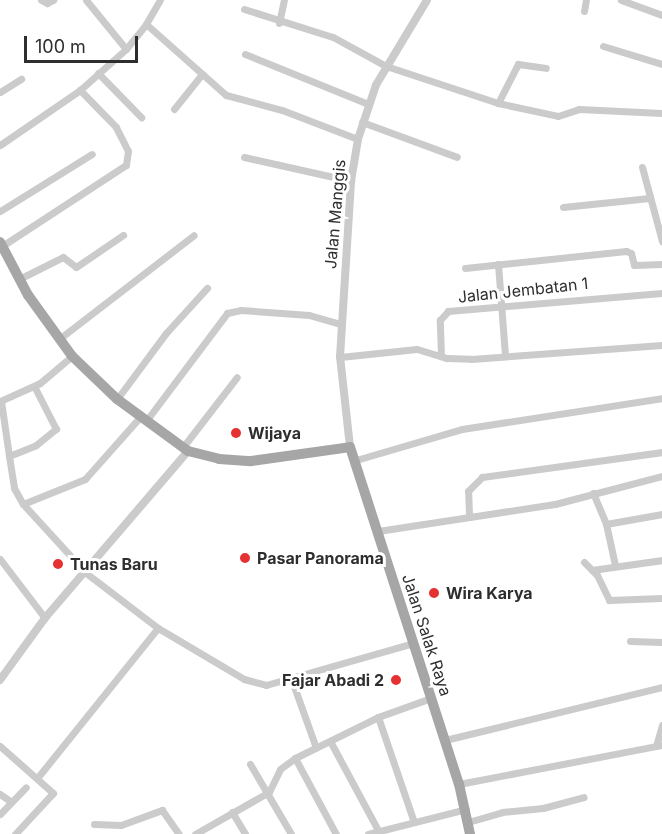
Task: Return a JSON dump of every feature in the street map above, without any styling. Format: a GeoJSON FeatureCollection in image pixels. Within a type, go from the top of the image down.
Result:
{"type":"FeatureCollection","features":[{"type":"Feature","properties":{"kind":"main road"},"geometry":{"type":"LineString","coordinates":[[1,244],[20,279],[72,356],[117,399],[186,449],[219,459],[251,461],[350,447]]}},
{"type":"Feature","properties":{"kind":"main road","name":"Jalan Salak Raya"},"geometry":{"type":"LineString","coordinates":[[350,447],[459,784],[470,834]]}},
{"type":"Feature","properties":{"kind":"street"},"geometry":{"type":"LineString","coordinates":[[40,0],[47,3],[53,0]]}},
{"type":"Feature","properties":{"kind":"street"},"geometry":{"type":"LineString","coordinates":[[86,0],[126,50]]}},
{"type":"Feature","properties":{"kind":"street"},"geometry":{"type":"LineString","coordinates":[[0,145],[80,90],[126,50],[146,24],[160,0]]}},
{"type":"Feature","properties":{"kind":"street"},"geometry":{"type":"LineString","coordinates":[[279,23],[284,0]]}},
{"type":"Feature","properties":{"kind":"street"},"geometry":{"type":"LineString","coordinates":[[584,11],[586,0]]}},
{"type":"Feature","properties":{"kind":"street"},"geometry":{"type":"LineString","coordinates":[[621,0],[662,15]]}},
{"type":"Feature","properties":{"kind":"street","name":"Jalan Manggis"},"geometry":{"type":"LineString","coordinates":[[350,447],[339,380],[351,181],[358,139],[368,104],[422,1]]}},
{"type":"Feature","properties":{"kind":"street"},"geometry":{"type":"LineString","coordinates":[[244,9],[279,23],[333,37],[386,66],[498,103],[558,116],[579,109],[662,113]]}},
{"type":"Feature","properties":{"kind":"street"},"geometry":{"type":"LineString","coordinates":[[146,24],[226,94],[358,139]]}},
{"type":"Feature","properties":{"kind":"street"},"geometry":{"type":"LineString","coordinates":[[603,46],[662,64]]}},
{"type":"Feature","properties":{"kind":"street"},"geometry":{"type":"LineString","coordinates":[[245,54],[368,104]]}},
{"type":"Feature","properties":{"kind":"street"},"geometry":{"type":"LineString","coordinates":[[498,103],[518,64],[546,68]]}},
{"type":"Feature","properties":{"kind":"street"},"geometry":{"type":"LineString","coordinates":[[99,73],[141,117]]}},
{"type":"Feature","properties":{"kind":"street"},"geometry":{"type":"LineString","coordinates":[[174,108],[202,74]]}},
{"type":"Feature","properties":{"kind":"street"},"geometry":{"type":"LineString","coordinates":[[0,92],[21,79]]}},
{"type":"Feature","properties":{"kind":"street"},"geometry":{"type":"LineString","coordinates":[[1,244],[126,165],[128,152],[116,127],[80,90]]}},
{"type":"Feature","properties":{"kind":"street"},"geometry":{"type":"LineString","coordinates":[[362,122],[457,157]]}},
{"type":"Feature","properties":{"kind":"street"},"geometry":{"type":"LineString","coordinates":[[0,211],[92,154]]}},
{"type":"Feature","properties":{"kind":"street"},"geometry":{"type":"LineString","coordinates":[[244,157],[351,181]]}},
{"type":"Feature","properties":{"kind":"street"},"geometry":{"type":"LineString","coordinates":[[642,167],[662,241]]}},
{"type":"Feature","properties":{"kind":"street"},"geometry":{"type":"LineString","coordinates":[[563,207],[650,198]]}},
{"type":"Feature","properties":{"kind":"street"},"geometry":{"type":"LineString","coordinates":[[20,279],[63,257],[76,267],[123,235]]}},
{"type":"Feature","properties":{"kind":"street"},"geometry":{"type":"LineString","coordinates":[[59,339],[194,235]]}},
{"type":"Feature","properties":{"kind":"street"},"geometry":{"type":"LineString","coordinates":[[465,268],[577,259],[626,251],[631,253],[634,265],[662,264]]}},
{"type":"Feature","properties":{"kind":"street"},"geometry":{"type":"LineString","coordinates":[[498,264],[505,355]]}},
{"type":"Feature","properties":{"kind":"street"},"geometry":{"type":"LineString","coordinates":[[117,399],[166,333],[207,288]]}},
{"type":"Feature","properties":{"kind":"street","name":"Jalan Jembatan 1"},"geometry":{"type":"LineString","coordinates":[[441,357],[440,320],[444,313],[501,304],[662,293]]}},
{"type":"Feature","properties":{"kind":"street"},"geometry":{"type":"LineString","coordinates":[[23,504],[85,479],[143,419],[227,313],[241,310],[309,315],[341,324]]}},
{"type":"Feature","properties":{"kind":"street"},"geometry":{"type":"LineString","coordinates":[[340,357],[417,349],[441,357],[662,345]]}},
{"type":"Feature","properties":{"kind":"street"},"geometry":{"type":"LineString","coordinates":[[72,356],[34,386],[0,401],[14,488],[23,504],[86,573],[158,628],[225,670],[257,684],[291,678],[413,644]]}},
{"type":"Feature","properties":{"kind":"street"},"geometry":{"type":"LineString","coordinates":[[0,680],[45,618],[86,573],[186,449],[237,377]]}},
{"type":"Feature","properties":{"kind":"street"},"geometry":{"type":"LineString","coordinates":[[9,456],[36,445],[56,429],[34,386]]}},
{"type":"Feature","properties":{"kind":"street"},"geometry":{"type":"LineString","coordinates":[[356,460],[462,429],[662,398]]}},
{"type":"Feature","properties":{"kind":"street"},"geometry":{"type":"LineString","coordinates":[[469,515],[468,491],[482,477],[662,452]]}},
{"type":"Feature","properties":{"kind":"street"},"geometry":{"type":"LineString","coordinates":[[378,531],[469,515],[555,504],[662,476]]}},
{"type":"Feature","properties":{"kind":"street"},"geometry":{"type":"LineString","coordinates":[[593,493],[606,524],[615,565]]}},
{"type":"Feature","properties":{"kind":"street"},"geometry":{"type":"LineString","coordinates":[[606,524],[662,514]]}},
{"type":"Feature","properties":{"kind":"street"},"geometry":{"type":"LineString","coordinates":[[0,559],[45,618]]}},
{"type":"Feature","properties":{"kind":"street"},"geometry":{"type":"LineString","coordinates":[[592,570],[662,560]]}},
{"type":"Feature","properties":{"kind":"street"},"geometry":{"type":"LineString","coordinates":[[584,562],[592,570],[609,600],[662,598]]}},
{"type":"Feature","properties":{"kind":"street"},"geometry":{"type":"LineString","coordinates":[[38,777],[158,628]]}},
{"type":"Feature","properties":{"kind":"street"},"geometry":{"type":"LineString","coordinates":[[630,641],[662,642]]}},
{"type":"Feature","properties":{"kind":"street"},"geometry":{"type":"LineString","coordinates":[[291,678],[316,748]]}},
{"type":"Feature","properties":{"kind":"street"},"geometry":{"type":"LineString","coordinates":[[445,740],[662,687]]}},
{"type":"Feature","properties":{"kind":"street"},"geometry":{"type":"LineString","coordinates":[[195,834],[268,792],[280,769],[295,758],[378,717],[431,698]]}},
{"type":"Feature","properties":{"kind":"street"},"geometry":{"type":"LineString","coordinates":[[378,717],[414,822]]}},
{"type":"Feature","properties":{"kind":"street"},"geometry":{"type":"LineString","coordinates":[[459,784],[659,746],[662,725]]}},
{"type":"Feature","properties":{"kind":"street"},"geometry":{"type":"LineString","coordinates":[[330,741],[379,832]]}},
{"type":"Feature","properties":{"kind":"street"},"geometry":{"type":"LineString","coordinates":[[0,746],[52,791],[52,797],[32,812],[15,834]]}},
{"type":"Feature","properties":{"kind":"street"},"geometry":{"type":"LineString","coordinates":[[295,758],[336,834]]}},
{"type":"Feature","properties":{"kind":"street"},"geometry":{"type":"LineString","coordinates":[[250,764],[291,834]]}},
{"type":"Feature","properties":{"kind":"street"},"geometry":{"type":"LineString","coordinates":[[0,814],[10,801],[26,787]]}},
{"type":"Feature","properties":{"kind":"street"},"geometry":{"type":"LineString","coordinates":[[0,794],[10,801]]}},
{"type":"Feature","properties":{"kind":"street"},"geometry":{"type":"LineString","coordinates":[[468,822],[502,812],[543,808],[584,797]]}},
{"type":"Feature","properties":{"kind":"street"},"geometry":{"type":"LineString","coordinates":[[368,834],[466,809]]}},
{"type":"Feature","properties":{"kind":"street"},"geometry":{"type":"LineString","coordinates":[[94,824],[121,825],[162,810],[179,834]]}},
{"type":"Feature","properties":{"kind":"street"},"geometry":{"type":"LineString","coordinates":[[232,812],[245,834]]}},
{"type":"Feature","properties":{"kind":"place","name":"Wijaya"},"geometry":{"type":"Point","coordinates":[236,433]}},
{"type":"Feature","properties":{"kind":"place","name":"Pasar Panorama"},"geometry":{"type":"Point","coordinates":[245,558]}},
{"type":"Feature","properties":{"kind":"place","name":"Tunas Baru"},"geometry":{"type":"Point","coordinates":[58,564]}},
{"type":"Feature","properties":{"kind":"place","name":"Wira Karya"},"geometry":{"type":"Point","coordinates":[434,593]}},
{"type":"Feature","properties":{"kind":"place","name":"Fajar Abadi 2"},"geometry":{"type":"Point","coordinates":[396,680]}}]}
